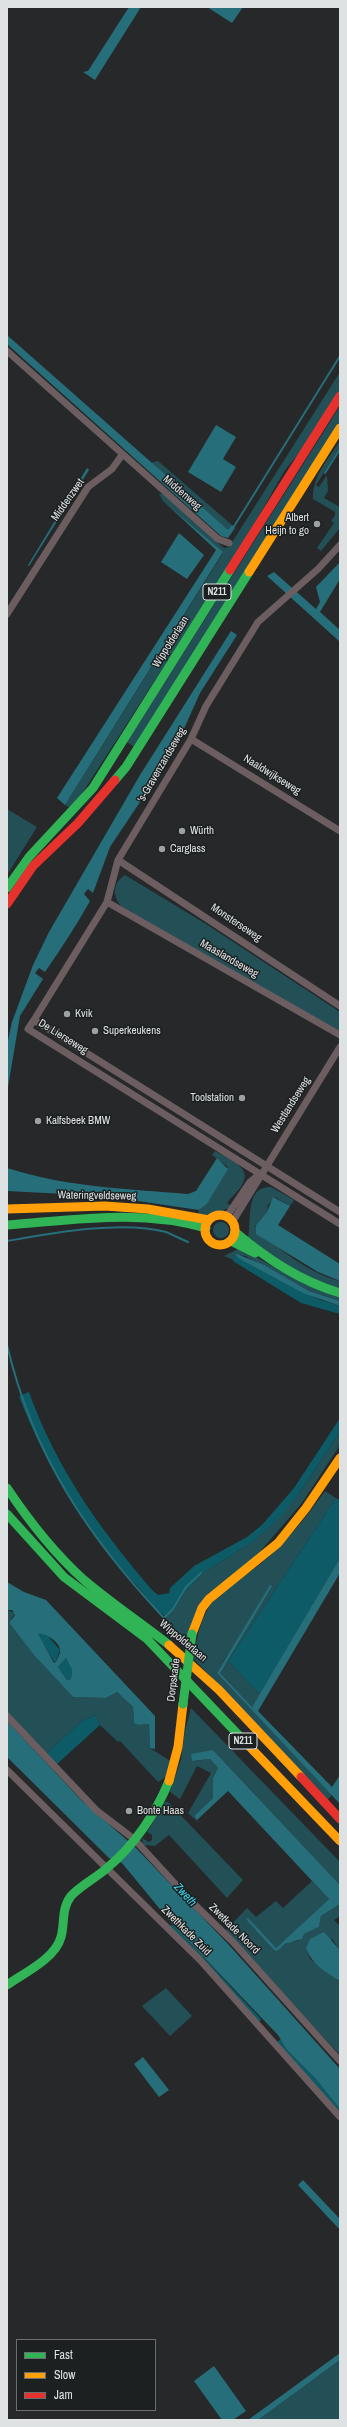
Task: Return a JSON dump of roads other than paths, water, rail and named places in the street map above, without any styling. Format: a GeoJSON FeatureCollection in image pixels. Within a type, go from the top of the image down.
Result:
{"type":"FeatureCollection","features":[{"type":"Feature","properties":{"kind":"main road","name":"Wippolderlaan"},"geometry":{"type":"LineString","coordinates":[[7,888],[29,857],[60,826],[93,788],[340,396]]}},
{"type":"Feature","properties":{"kind":"main road","name":"N211"},"geometry":{"type":"LineString","coordinates":[[7,904],[33,866],[83,818],[126,767],[340,428]]}},
{"type":"Feature","properties":{"kind":"main road","name":"Wateringveldseweg"},"geometry":{"type":"LineString","coordinates":[[7,1209],[110,1206],[148,1209],[207,1224]]}},
{"type":"Feature","properties":{"kind":"main road"},"geometry":{"type":"LineString","coordinates":[[235,1232],[231,1241],[224,1244],[213,1243],[207,1236],[207,1224],[217,1215],[230,1219],[235,1232],[281,1266]]}},
{"type":"Feature","properties":{"kind":"main road","name":"Wateringveldseweg"},"geometry":{"type":"LineString","coordinates":[[7,1225],[126,1216],[156,1217],[207,1224]]}},
{"type":"Feature","properties":{"kind":"main road"},"geometry":{"type":"LineString","coordinates":[[231,1241],[311,1283],[340,1292]]}},
{"type":"Feature","properties":{"kind":"main road","name":"Dorpskade"},"geometry":{"type":"LineString","coordinates":[[7,1985],[55,1948],[61,1938],[67,1902],[72,1895],[110,1866],[133,1841],[155,1811],[176,1761],[192,1634],[202,1608],[217,1590],[259,1560],[282,1537],[319,1490],[340,1458]]}},
{"type":"Feature","properties":{"kind":"main road","name":"Wippolderlaan"},"geometry":{"type":"LineString","coordinates":[[7,1488],[36,1528],[72,1569],[111,1602],[156,1634],[201,1672],[340,1819]]}},
{"type":"Feature","properties":{"kind":"main road","name":"Wippolderlaan"},"geometry":{"type":"LineString","coordinates":[[7,1514],[64,1577],[146,1639],[340,1841]]}},
{"type":"Feature","properties":{"kind":"street"},"geometry":{"type":"LineString","coordinates":[[7,351],[122,455]]}},
{"type":"Feature","properties":{"kind":"street","name":"Middenweg"},"geometry":{"type":"LineString","coordinates":[[122,455],[218,539],[229,543]]}},
{"type":"Feature","properties":{"kind":"street","name":"Middenzwet"},"geometry":{"type":"LineString","coordinates":[[7,614],[88,487],[112,469],[122,455]]}},
{"type":"Feature","properties":{"kind":"street","name":"'s-Gravenzandseweg"},"geometry":{"type":"LineString","coordinates":[[34,1020],[107,902],[118,860],[191,739],[206,706],[258,622],[318,569],[340,545]]}},
{"type":"Feature","properties":{"kind":"street","name":"Naaldwijkseweg"},"geometry":{"type":"LineString","coordinates":[[191,739],[340,831]]}},
{"type":"Feature","properties":{"kind":"street","name":"Monsterseweg"},"geometry":{"type":"LineString","coordinates":[[118,860],[340,1006]]}},
{"type":"Feature","properties":{"kind":"street","name":"Maaslandseweg"},"geometry":{"type":"LineString","coordinates":[[107,902],[340,1035]]}},
{"type":"Feature","properties":{"kind":"street","name":"De Lierseweg"},"geometry":{"type":"LineString","coordinates":[[340,1212],[34,1020],[28,1029],[340,1224]]}},
{"type":"Feature","properties":{"kind":"street","name":"Westlandseweg"},"geometry":{"type":"LineString","coordinates":[[230,1219],[257,1184],[260,1174],[340,1047]]}},
{"type":"Feature","properties":{"kind":"street","name":"Zwetkade Noord"},"geometry":{"type":"LineString","coordinates":[[7,1716],[96,1810],[133,1841],[233,1942],[340,2061]]}},
{"type":"Feature","properties":{"kind":"street","name":"Zwethkade Zuid"},"geometry":{"type":"LineString","coordinates":[[7,1770],[110,1866],[200,1960],[340,2117]]}},
{"type":"Feature","properties":{"kind":"waterway"},"geometry":{"type":"LineString","coordinates":[[233,528],[340,356]]}},
{"type":"Feature","properties":{"kind":"waterway"},"geometry":{"type":"LineString","coordinates":[[325,473],[340,449]]}},
{"type":"Feature","properties":{"kind":"waterway"},"geometry":{"type":"LineString","coordinates":[[7,1241],[65,1231],[108,1227],[129,1227],[166,1232],[188,1242]]}},
{"type":"Feature","properties":{"kind":"waterway"},"geometry":{"type":"LineString","coordinates":[[7,1345],[18,1385],[32,1423],[66,1492],[87,1525],[136,1587],[164,1618],[173,1609],[186,1587],[201,1573]]}},
{"type":"Feature","properties":{"kind":"place","name":"Albert Heijn to go"},"geometry":{"type":"Point","coordinates":[317,524]}},
{"type":"Feature","properties":{"kind":"place","name":"Würth"},"geometry":{"type":"Point","coordinates":[182,831]}},
{"type":"Feature","properties":{"kind":"place","name":"Carglass"},"geometry":{"type":"Point","coordinates":[162,849]}},
{"type":"Feature","properties":{"kind":"place","name":"Kvik"},"geometry":{"type":"Point","coordinates":[67,1014]}},
{"type":"Feature","properties":{"kind":"place","name":"Superkeukens"},"geometry":{"type":"Point","coordinates":[95,1031]}},
{"type":"Feature","properties":{"kind":"place","name":"Toolstation"},"geometry":{"type":"Point","coordinates":[242,1098]}},
{"type":"Feature","properties":{"kind":"place","name":"Kalfsbeek BMW"},"geometry":{"type":"Point","coordinates":[38,1121]}},
{"type":"Feature","properties":{"kind":"place","name":"Bonte Haas"},"geometry":{"type":"Point","coordinates":[129,1811]}},
{"type":"Feature","properties":{"kind":"water label","name":"Zweth"},"geometry":{"type":"Point","coordinates":[185,1895]}}]}
